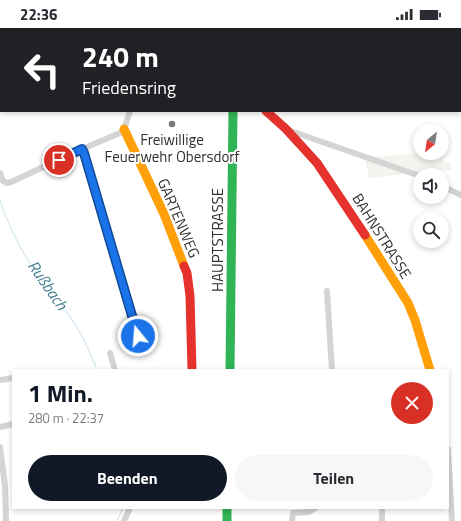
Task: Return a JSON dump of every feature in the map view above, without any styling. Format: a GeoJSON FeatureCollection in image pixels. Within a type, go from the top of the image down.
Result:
{"type":"FeatureCollection","features":[{"type":"Feature","properties":{"kind":"street"},"geometry":{"type":"LineString","coordinates":[[0,173],[3,181],[7,183],[11,182],[120,133],[124,129],[130,112]]}},
{"type":"Feature","properties":{"kind":"street","name":"HAUPTSTRASSE"},"geometry":{"type":"LineString","coordinates":[[230,369],[233,112]]}},
{"type":"Feature","properties":{"kind":"street","name":"BAHNSTRASSE"},"geometry":{"type":"LineString","coordinates":[[277,116],[286,129],[317,163],[340,196],[408,303],[420,333],[430,369]]}},
{"type":"Feature","properties":{"kind":"street","name":"GARTENWEG"},"geometry":{"type":"LineString","coordinates":[[124,129],[164,214],[187,273],[190,296],[192,369]]}},
{"type":"Feature","properties":{"kind":"street"},"geometry":{"type":"LineString","coordinates":[[286,129],[413,174]]}},
{"type":"Feature","properties":{"kind":"street"},"geometry":{"type":"LineString","coordinates":[[82,149],[93,181],[138,336]]}},
{"type":"Feature","properties":{"kind":"street"},"geometry":{"type":"LineString","coordinates":[[449,189],[461,195]]}},
{"type":"Feature","properties":{"kind":"street"},"geometry":{"type":"LineString","coordinates":[[327,291],[332,369]]}},
{"type":"Feature","properties":{"kind":"street"},"geometry":{"type":"LineString","coordinates":[[110,353],[115,369]]}},
{"type":"Feature","properties":{"kind":"street"},"geometry":{"type":"LineString","coordinates":[[0,380],[12,378]]}},
{"type":"Feature","properties":{"kind":"street"},"geometry":{"type":"LineString","coordinates":[[0,427],[12,424]]}},
{"type":"Feature","properties":{"kind":"street"},"geometry":{"type":"LineString","coordinates":[[0,447],[6,521]]}},
{"type":"Feature","properties":{"kind":"street"},"geometry":{"type":"LineString","coordinates":[[449,472],[452,521]]}},
{"type":"Feature","properties":{"kind":"street"},"geometry":{"type":"LineString","coordinates":[[124,521],[130,509]]}},
{"type":"Feature","properties":{"kind":"street"},"geometry":{"type":"LineString","coordinates":[[227,509],[227,521]]}},
{"type":"Feature","properties":{"kind":"street"},"geometry":{"type":"LineString","coordinates":[[292,521],[293,513],[309,512],[314,509]]}},
{"type":"Feature","properties":{"kind":"street"},"geometry":{"type":"LineString","coordinates":[[382,509],[382,521]]}},
{"type":"Feature","properties":{"kind":"shaded area"},"geometry":{"type":"Polygon","coordinates":[[[413,154],[413,160],[443,160],[443,163],[451,162],[451,170],[449,170],[449,168],[413,168],[413,171],[374,157],[413,154]]]}},
{"type":"Feature","properties":{"kind":"shaded area"},"geometry":{"type":"Polygon","coordinates":[[[365,159],[406,174],[369,178],[365,159]]]}},
{"type":"Feature","properties":{"kind":"waterway","name":"Rußbach"},"geometry":{"type":"LineString","coordinates":[[0,200],[10,227],[23,253],[76,326],[85,342],[97,369]]}},
{"type":"Feature","properties":{"kind":"waterway","name":"Rußbach"},"geometry":{"type":"LineString","coordinates":[[117,521],[123,509]]}},
{"type":"Feature","properties":{"kind":"traffic: fast"},"geometry":{"type":"LineString","coordinates":[[230,369],[233,112]]}},
{"type":"Feature","properties":{"kind":"traffic: fast"},"geometry":{"type":"LineString","coordinates":[[227,509],[227,521]]}},
{"type":"Feature","properties":{"kind":"traffic: slow"},"geometry":{"type":"LineString","coordinates":[[124,129],[164,214],[184,266]]}},
{"type":"Feature","properties":{"kind":"traffic: slow"},"geometry":{"type":"LineString","coordinates":[[365,235],[408,303],[415,320],[430,369]]}},
{"type":"Feature","properties":{"kind":"traffic: jam"},"geometry":{"type":"LineString","coordinates":[[267,112],[286,129],[317,163],[365,235]]}},
{"type":"Feature","properties":{"kind":"traffic: jam"},"geometry":{"type":"LineString","coordinates":[[184,266],[187,273],[190,296],[192,369]]}},
{"type":"Feature","properties":{"kind":"place","name":"Freiwillige Feuerwehr Obersdorf"},"geometry":{"type":"Point","coordinates":[172,124]}},
{"type":"Feature","properties":{"kind":"route"},"geometry":{"type":"LineString","coordinates":[[59,160],[82,149],[84,153],[138,336]]}}]}
